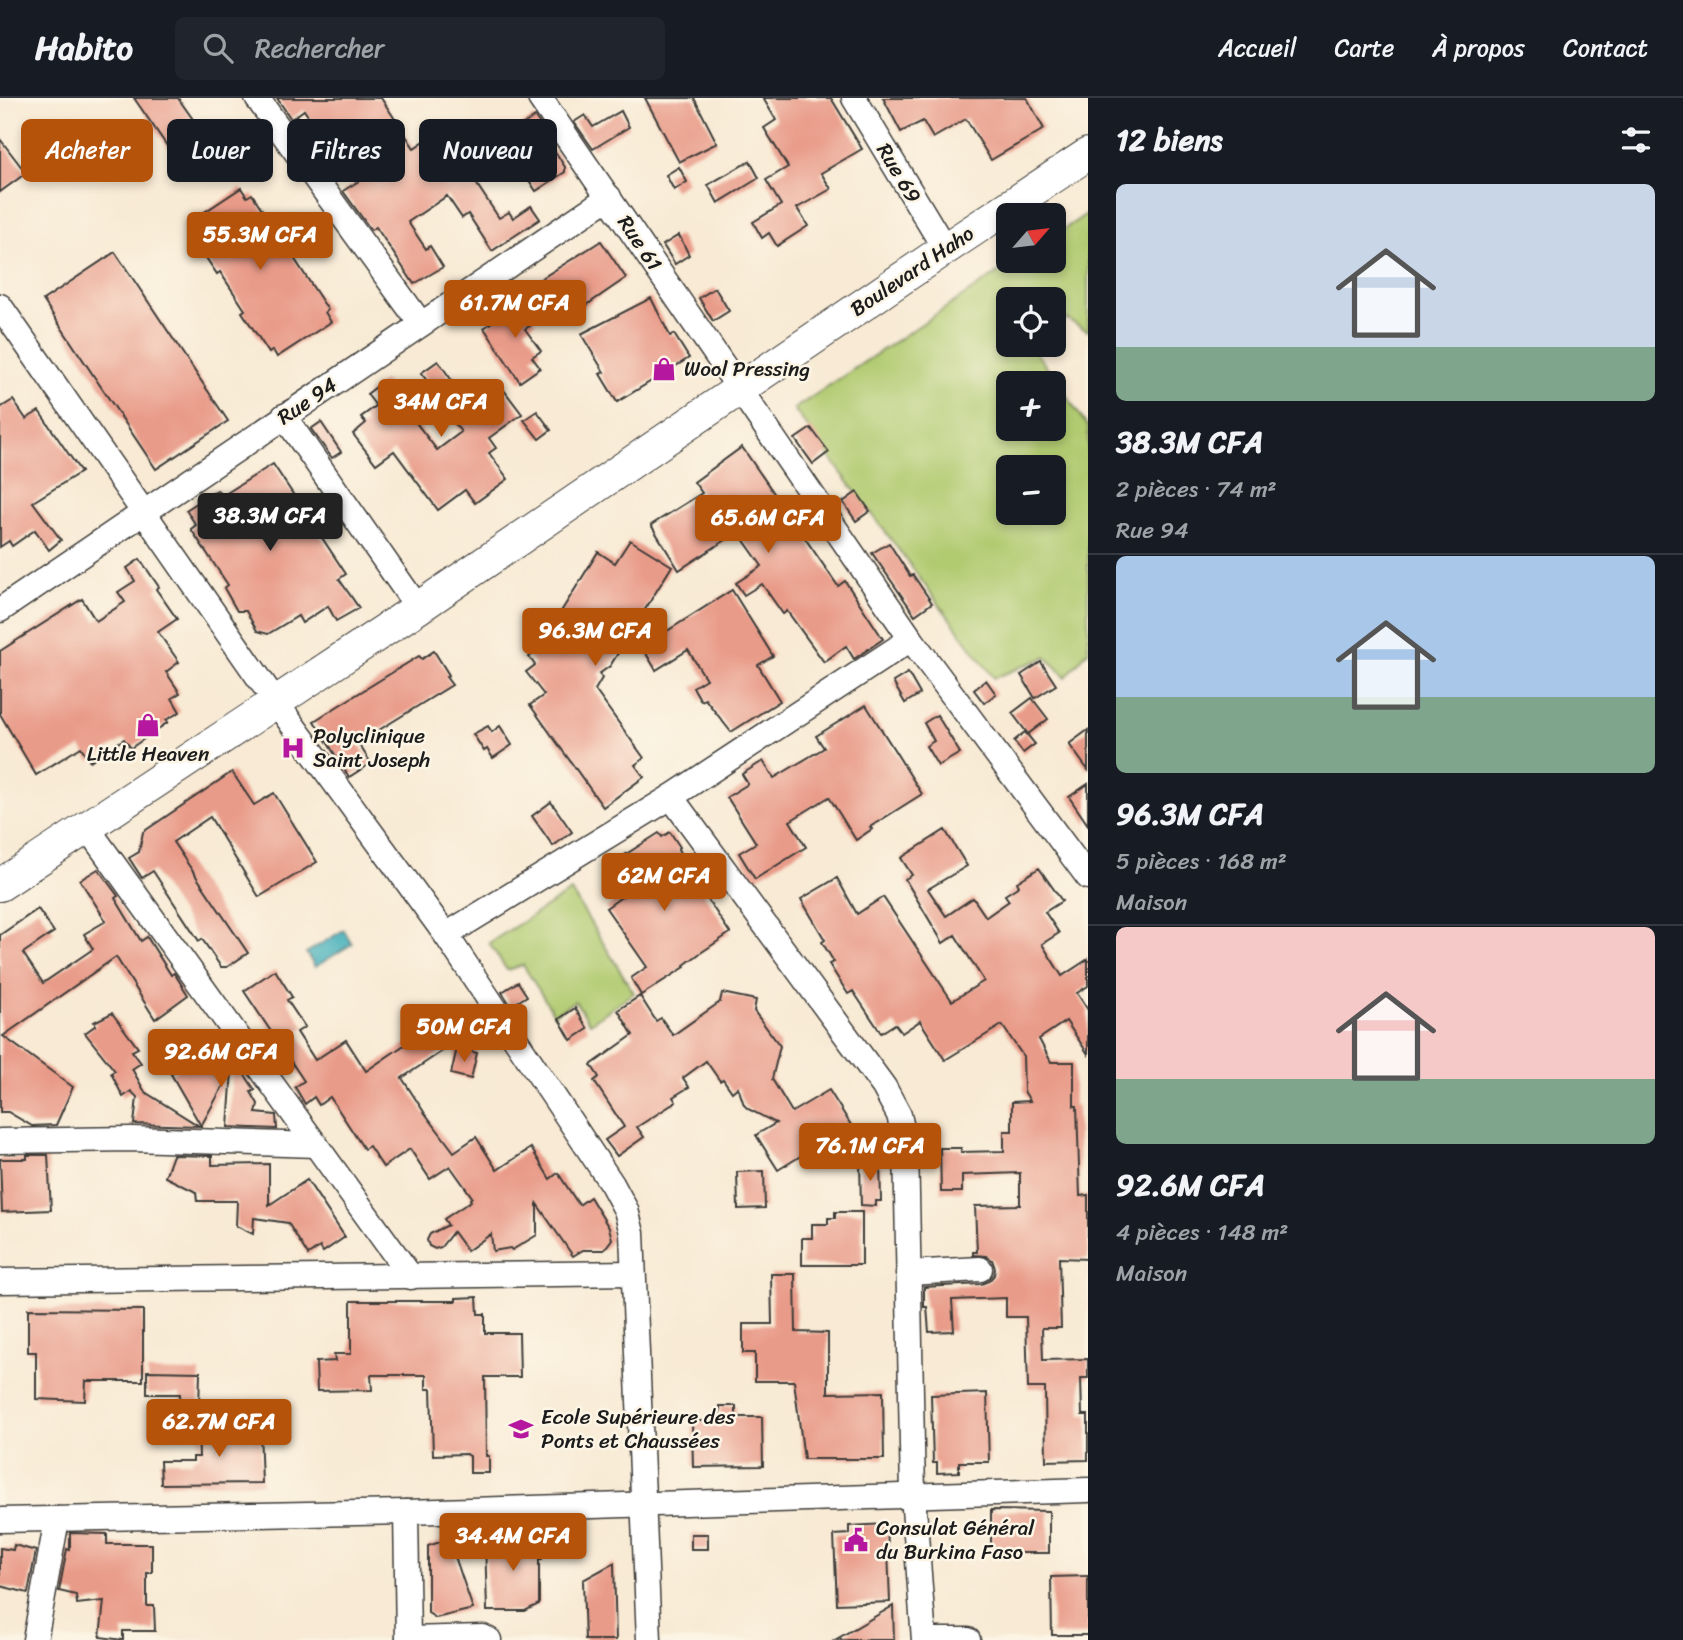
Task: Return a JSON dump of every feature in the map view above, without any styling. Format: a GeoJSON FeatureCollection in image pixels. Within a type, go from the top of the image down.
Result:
{"type":"FeatureCollection","features":[{"type":"Feature","properties":{"kind":"main road","name":"Boulevard Haho"},"geometry":{"type":"LineString","coordinates":[[0,885],[418,608],[1088,154]]}},
{"type":"Feature","properties":{"kind":"street"},"geometry":{"type":"LineString","coordinates":[[257,98],[421,324]]}},
{"type":"Feature","properties":{"kind":"street","name":"Rue 61"},"geometry":{"type":"LineString","coordinates":[[540,98],[911,639],[1088,877]]}},
{"type":"Feature","properties":{"kind":"street","name":"Rue 69"},"geometry":{"type":"LineString","coordinates":[[853,98],[945,249]]}},
{"type":"Feature","properties":{"kind":"street","name":"Rue 94"},"geometry":{"type":"LineString","coordinates":[[0,610],[609,197]]}},
{"type":"Feature","properties":{"kind":"street"},"geometry":{"type":"LineString","coordinates":[[1,310],[275,701],[446,935],[612,1184],[626,1210],[632,1233],[649,1640]]}},
{"type":"Feature","properties":{"kind":"street"},"geometry":{"type":"LineString","coordinates":[[284,416],[418,608]]}},
{"type":"Feature","properties":{"kind":"street"},"geometry":{"type":"LineString","coordinates":[[446,935],[671,797],[911,639]]}},
{"type":"Feature","properties":{"kind":"street"},"geometry":{"type":"LineString","coordinates":[[671,797],[884,1087],[900,1115],[906,1145],[912,1495],[924,1640]]}},
{"type":"Feature","properties":{"kind":"street"},"geometry":{"type":"LineString","coordinates":[[86,826],[411,1277]]}},
{"type":"Feature","properties":{"kind":"street"},"geometry":{"type":"LineString","coordinates":[[0,1141],[132,1139],[316,1145]]}},
{"type":"Feature","properties":{"kind":"street"},"geometry":{"type":"LineString","coordinates":[[908,1273],[980,1269]]}},
{"type":"Feature","properties":{"kind":"street"},"geometry":{"type":"LineString","coordinates":[[0,1281],[633,1272]]}},
{"type":"Feature","properties":{"kind":"street"},"geometry":{"type":"LineString","coordinates":[[0,1520],[406,1512],[1088,1490]]}},
{"type":"Feature","properties":{"kind":"street"},"geometry":{"type":"LineString","coordinates":[[406,1512],[408,1640],[483,1637],[489,1640]]}},
{"type":"Feature","properties":{"kind":"street"},"geometry":{"type":"LineString","coordinates":[[34,1640],[57,1519]]}},
{"type":"Feature","properties":{"kind":"street"},"geometry":{"type":"LineString","coordinates":[[930,1640],[968,1640]]}},
{"type":"Feature","properties":{"kind":"green space"},"geometry":{"type":"Polygon","coordinates":[[[1088,213],[1088,331],[1066,319],[1066,287],[996,287],[996,357],[1039,357],[1049,371],[996,371],[996,441],[1066,441],[1066,395],[1088,427],[1088,651],[1066,677],[1046,657],[994,678],[794,409],[998,273],[1066,273],[1066,228],[1088,213]]]}},
{"type":"Feature","properties":{"kind":"green space"},"geometry":{"type":"Polygon","coordinates":[[[571,891],[634,993],[590,1023],[575,1001],[554,1014],[523,965],[507,970],[489,943],[571,891]]]}},
{"type":"Feature","properties":{"kind":"water"},"geometry":{"type":"Polygon","coordinates":[[[344,930],[352,944],[315,967],[306,953],[344,930]]]}},
{"type":"Feature","properties":{"kind":"building"},"geometry":{"type":"Polygon","coordinates":[[[134,98],[178,98],[193,119],[167,119],[167,146],[153,126],[153,119],[148,119],[134,98]]]}},
{"type":"Feature","properties":{"kind":"building"},"geometry":{"type":"Polygon","coordinates":[[[277,98],[381,98],[395,119],[310,119],[304,110],[291,119],[277,98]]]}},
{"type":"Feature","properties":{"kind":"building"},"geometry":{"type":"Polygon","coordinates":[[[645,98],[694,98],[717,143],[679,162],[645,98]]]}},
{"type":"Feature","properties":{"kind":"building"},"geometry":{"type":"Polygon","coordinates":[[[763,98],[831,98],[862,149],[821,173],[831,189],[797,208],[808,226],[777,246],[769,233],[762,238],[753,222],[781,205],[766,180],[788,167],[764,128],[776,120],[763,98]]]}},
{"type":"Feature","properties":{"kind":"building"},"geometry":{"type":"Polygon","coordinates":[[[883,98],[1027,98],[1044,129],[991,160],[966,119],[933,138],[923,121],[901,132],[883,98]]]}},
{"type":"Feature","properties":{"kind":"building"},"geometry":{"type":"Polygon","coordinates":[[[621,111],[629,127],[593,149],[574,122],[585,115],[593,127],[621,111]]]}},
{"type":"Feature","properties":{"kind":"building"},"geometry":{"type":"Polygon","coordinates":[[[405,134],[414,148],[419,145],[419,182],[475,182],[499,218],[509,212],[513,218],[531,206],[540,219],[492,251],[468,214],[462,218],[447,196],[408,222],[426,249],[430,246],[443,267],[414,284],[376,227],[371,230],[343,191],[357,182],[405,182],[405,134]]]}},
{"type":"Feature","properties":{"kind":"building"},"geometry":{"type":"Polygon","coordinates":[[[0,139],[21,166],[21,177],[0,192],[0,139]]]}},
{"type":"Feature","properties":{"kind":"building"},"geometry":{"type":"Polygon","coordinates":[[[557,154],[565,167],[565,172],[557,177],[557,154]]]}},
{"type":"Feature","properties":{"kind":"building"},"geometry":{"type":"Polygon","coordinates":[[[750,161],[759,178],[718,203],[708,185],[750,161]]]}},
{"type":"Feature","properties":{"kind":"building"},"geometry":{"type":"Polygon","coordinates":[[[679,167],[687,182],[674,190],[666,175],[679,167]]]}},
{"type":"Feature","properties":{"kind":"building"},"geometry":{"type":"Polygon","coordinates":[[[530,182],[550,182],[536,191],[530,182]]]}},
{"type":"Feature","properties":{"kind":"building"},"geometry":{"type":"Polygon","coordinates":[[[241,188],[247,197],[252,194],[328,310],[325,312],[331,322],[277,357],[273,350],[269,353],[220,272],[217,274],[190,234],[194,232],[188,223],[241,188]]]}},
{"type":"Feature","properties":{"kind":"building"},"geometry":{"type":"Polygon","coordinates":[[[679,235],[689,255],[675,264],[663,245],[679,235]]]}},
{"type":"Feature","properties":{"kind":"building"},"geometry":{"type":"Polygon","coordinates":[[[601,241],[626,278],[572,315],[556,292],[533,309],[520,292],[601,241]]]}},
{"type":"Feature","properties":{"kind":"building"},"geometry":{"type":"Polygon","coordinates":[[[115,252],[228,421],[156,469],[43,300],[115,252]]]}},
{"type":"Feature","properties":{"kind":"building"},"geometry":{"type":"Polygon","coordinates":[[[715,288],[729,311],[713,321],[699,298],[715,288]]]}},
{"type":"Feature","properties":{"kind":"building"},"geometry":{"type":"Polygon","coordinates":[[[651,298],[670,336],[674,334],[689,358],[617,402],[600,374],[604,372],[581,334],[651,298]]]}},
{"type":"Feature","properties":{"kind":"building"},"geometry":{"type":"Polygon","coordinates":[[[520,301],[536,322],[525,329],[541,351],[532,357],[540,368],[520,382],[484,328],[520,301]]]}},
{"type":"Feature","properties":{"kind":"building"},"geometry":{"type":"Polygon","coordinates":[[[438,361],[471,407],[500,385],[522,414],[489,438],[496,448],[489,453],[508,479],[475,503],[465,490],[438,510],[394,451],[376,464],[353,434],[366,423],[361,417],[376,406],[367,394],[384,381],[437,450],[461,432],[421,373],[438,361]]]}},
{"type":"Feature","properties":{"kind":"building"},"geometry":{"type":"Polygon","coordinates":[[[13,400],[26,419],[39,411],[81,472],[33,502],[61,540],[49,550],[35,530],[12,546],[9,541],[0,547],[0,408],[13,400]]]}},
{"type":"Feature","properties":{"kind":"building"},"geometry":{"type":"Polygon","coordinates":[[[537,411],[551,430],[539,439],[524,420],[537,411]]]}},
{"type":"Feature","properties":{"kind":"building"},"geometry":{"type":"Polygon","coordinates":[[[321,422],[341,452],[332,458],[311,429],[321,422]]]}},
{"type":"Feature","properties":{"kind":"building"},"geometry":{"type":"Polygon","coordinates":[[[811,428],[829,452],[813,464],[795,439],[811,428]]]}},
{"type":"Feature","properties":{"kind":"building"},"geometry":{"type":"Polygon","coordinates":[[[742,447],[838,586],[845,581],[883,639],[854,659],[846,646],[824,662],[787,611],[783,614],[762,584],[744,595],[736,583],[762,566],[738,532],[679,570],[651,525],[702,493],[694,482],[742,447]]]}},
{"type":"Feature","properties":{"kind":"building"},"geometry":{"type":"Polygon","coordinates":[[[273,464],[346,574],[339,579],[359,608],[336,621],[328,606],[302,623],[298,616],[268,634],[257,631],[246,611],[237,611],[224,588],[228,585],[191,529],[196,525],[186,510],[217,490],[222,496],[273,464]]]}},
{"type":"Feature","properties":{"kind":"building"},"geometry":{"type":"Polygon","coordinates":[[[857,492],[870,511],[856,521],[843,502],[857,492]]]}},
{"type":"Feature","properties":{"kind":"building"},"geometry":{"type":"Polygon","coordinates":[[[630,540],[672,566],[610,666],[599,674],[602,678],[595,690],[644,758],[635,765],[644,777],[603,807],[530,705],[544,695],[526,672],[535,665],[529,657],[547,644],[544,639],[598,552],[615,563],[630,540]]]}},
{"type":"Feature","properties":{"kind":"building"},"geometry":{"type":"Polygon","coordinates":[[[889,543],[910,576],[913,575],[932,603],[915,615],[872,553],[889,543]]]}},
{"type":"Feature","properties":{"kind":"building"},"geometry":{"type":"Polygon","coordinates":[[[140,559],[159,587],[156,589],[177,619],[158,632],[179,662],[166,672],[180,693],[172,698],[180,712],[131,748],[124,739],[90,761],[81,747],[36,775],[0,714],[0,651],[82,599],[96,621],[125,602],[118,592],[135,581],[127,568],[140,559]]]}},
{"type":"Feature","properties":{"kind":"building"},"geometry":{"type":"Polygon","coordinates":[[[732,590],[773,656],[758,665],[780,701],[731,732],[705,699],[701,701],[693,687],[706,679],[688,650],[656,670],[642,647],[732,590]]]}},
{"type":"Feature","properties":{"kind":"building"},"geometry":{"type":"Polygon","coordinates":[[[434,651],[452,685],[358,743],[371,763],[349,777],[314,721],[419,656],[422,659],[434,651]]]}},
{"type":"Feature","properties":{"kind":"building"},"geometry":{"type":"Polygon","coordinates":[[[1041,662],[1056,685],[1035,698],[1021,675],[1041,662]]]}},
{"type":"Feature","properties":{"kind":"building"},"geometry":{"type":"Polygon","coordinates":[[[908,673],[920,694],[905,703],[893,682],[908,673]]]}},
{"type":"Feature","properties":{"kind":"building"},"geometry":{"type":"Polygon","coordinates":[[[986,680],[996,694],[984,703],[974,690],[986,680]]]}},
{"type":"Feature","properties":{"kind":"building"},"geometry":{"type":"Polygon","coordinates":[[[1032,698],[1048,719],[1028,734],[1012,713],[1032,698]]]}},
{"type":"Feature","properties":{"kind":"building"},"geometry":{"type":"Polygon","coordinates":[[[866,705],[922,794],[870,827],[872,829],[856,840],[829,797],[790,821],[806,847],[755,879],[739,853],[756,843],[727,797],[748,784],[742,774],[763,761],[774,778],[824,748],[816,736],[866,705]]]}},
{"type":"Feature","properties":{"kind":"building"},"geometry":{"type":"Polygon","coordinates":[[[937,715],[960,753],[938,766],[926,746],[934,741],[924,723],[937,715]]]}},
{"type":"Feature","properties":{"kind":"building"},"geometry":{"type":"Polygon","coordinates":[[[488,726],[492,732],[500,726],[512,745],[493,758],[487,749],[484,751],[473,734],[488,726]]]}},
{"type":"Feature","properties":{"kind":"building"},"geometry":{"type":"Polygon","coordinates":[[[1088,730],[1088,770],[1069,744],[1088,730]]]}},
{"type":"Feature","properties":{"kind":"building"},"geometry":{"type":"Polygon","coordinates":[[[1025,732],[1035,744],[1023,753],[1014,741],[1025,732]]]}},
{"type":"Feature","properties":{"kind":"building"},"geometry":{"type":"Polygon","coordinates":[[[232,772],[254,805],[274,793],[317,862],[259,897],[210,817],[173,842],[248,953],[227,967],[221,967],[202,939],[199,941],[153,871],[142,878],[129,858],[139,852],[143,832],[232,772]]]}},
{"type":"Feature","properties":{"kind":"building"},"geometry":{"type":"Polygon","coordinates":[[[1088,784],[1088,825],[1069,797],[1088,784]]]}},
{"type":"Feature","properties":{"kind":"building"},"geometry":{"type":"Polygon","coordinates":[[[551,802],[572,832],[553,846],[532,816],[551,802]]]}},
{"type":"Feature","properties":{"kind":"building"},"geometry":{"type":"Polygon","coordinates":[[[945,830],[967,866],[928,889],[946,916],[973,898],[986,917],[1009,901],[1005,895],[1019,886],[1017,882],[1039,868],[1062,901],[1045,912],[1059,933],[1042,944],[1062,976],[1088,959],[1088,986],[1077,993],[1088,1010],[1088,1054],[1066,1021],[1039,1039],[1051,1062],[1074,1062],[1080,1196],[1088,1195],[1088,1259],[1059,1258],[1061,1328],[1042,1328],[1043,1360],[1088,1359],[1088,1378],[1081,1378],[1082,1415],[1088,1415],[1088,1460],[1046,1461],[1045,1388],[1028,1388],[1026,1317],[1006,1317],[1006,1298],[952,1300],[954,1331],[929,1332],[927,1307],[924,1307],[924,1287],[981,1284],[994,1275],[992,1260],[986,1256],[973,1255],[973,1252],[977,1252],[975,1206],[1020,1205],[1020,1173],[962,1175],[962,1192],[941,1192],[940,1148],[961,1148],[961,1152],[1004,1151],[1004,1131],[1012,1131],[1012,1102],[1030,1101],[1024,1091],[1023,1056],[1002,1025],[945,1060],[920,1021],[902,1033],[895,1024],[881,1033],[853,991],[848,994],[829,964],[834,962],[822,942],[825,940],[801,899],[837,878],[857,914],[883,897],[952,1001],[984,981],[955,935],[943,943],[905,879],[912,875],[901,858],[945,830]]]}},
{"type":"Feature","properties":{"kind":"building"},"geometry":{"type":"Polygon","coordinates":[[[670,832],[680,847],[678,849],[682,857],[676,861],[695,891],[700,888],[730,933],[684,965],[685,967],[641,995],[631,978],[647,967],[606,908],[637,886],[620,858],[659,833],[662,837],[670,832]]]}},
{"type":"Feature","properties":{"kind":"building"},"geometry":{"type":"Polygon","coordinates":[[[98,869],[118,896],[115,898],[141,941],[147,937],[171,975],[174,973],[188,995],[155,1019],[116,957],[3,1036],[73,1087],[56,1125],[32,1126],[8,1112],[0,1112],[0,935],[38,909],[54,932],[23,953],[43,983],[93,949],[84,934],[106,921],[80,880],[98,869]]]}},
{"type":"Feature","properties":{"kind":"building"},"geometry":{"type":"Polygon","coordinates":[[[275,970],[292,997],[287,1000],[305,1027],[297,1032],[315,1060],[346,1040],[366,1071],[432,1026],[431,1023],[443,1015],[453,1030],[435,1042],[450,1046],[402,1078],[424,1112],[454,1152],[476,1137],[497,1170],[531,1148],[550,1179],[558,1173],[579,1205],[590,1197],[609,1228],[612,1239],[604,1250],[583,1250],[573,1256],[537,1204],[537,1235],[512,1250],[510,1248],[493,1251],[491,1234],[467,1251],[453,1232],[441,1247],[435,1249],[429,1246],[427,1240],[430,1234],[448,1225],[444,1219],[471,1201],[472,1197],[450,1166],[430,1179],[410,1149],[383,1167],[369,1146],[364,1149],[330,1097],[319,1105],[314,1097],[305,1104],[295,1087],[304,1081],[244,991],[275,970]]]}},
{"type":"Feature","properties":{"kind":"building"},"geometry":{"type":"Polygon","coordinates":[[[518,982],[527,996],[511,1006],[502,992],[518,982]]]}},
{"type":"Feature","properties":{"kind":"building"},"geometry":{"type":"Polygon","coordinates":[[[722,993],[756,1000],[754,1011],[780,1046],[772,1079],[792,1112],[829,1090],[851,1125],[778,1170],[756,1135],[776,1123],[748,1109],[738,1087],[732,1092],[723,1079],[720,1081],[706,1061],[683,1078],[689,1087],[673,1097],[676,1102],[637,1127],[644,1137],[617,1156],[605,1140],[624,1127],[594,1081],[599,1077],[591,1065],[633,1035],[618,1010],[640,996],[656,1021],[661,1018],[673,1035],[720,1002],[722,993]]]}},
{"type":"Feature","properties":{"kind":"building"},"geometry":{"type":"Polygon","coordinates":[[[575,1008],[588,1029],[571,1040],[559,1019],[575,1008]]]}},
{"type":"Feature","properties":{"kind":"building"},"geometry":{"type":"Polygon","coordinates":[[[112,1013],[138,1048],[132,1051],[141,1063],[132,1069],[145,1092],[199,1126],[134,1124],[137,1097],[131,1091],[123,1097],[111,1073],[115,1071],[85,1033],[96,1025],[94,1022],[112,1013]]]}},
{"type":"Feature","properties":{"kind":"building"},"geometry":{"type":"Polygon","coordinates":[[[223,1042],[255,1090],[251,1092],[258,1104],[256,1113],[276,1115],[277,1129],[228,1127],[232,1070],[201,1126],[171,1074],[223,1042]]]}},
{"type":"Feature","properties":{"kind":"building"},"geometry":{"type":"Polygon","coordinates":[[[457,1048],[477,1053],[471,1079],[451,1074],[457,1048]]]}},
{"type":"Feature","properties":{"kind":"building"},"geometry":{"type":"Polygon","coordinates":[[[27,1155],[48,1155],[51,1210],[2,1212],[0,1159],[27,1159],[27,1155]]]}},
{"type":"Feature","properties":{"kind":"building"},"geometry":{"type":"Polygon","coordinates":[[[173,1155],[212,1156],[212,1165],[269,1164],[269,1205],[307,1180],[345,1237],[323,1252],[320,1247],[308,1255],[288,1223],[254,1218],[253,1234],[236,1226],[237,1201],[197,1201],[196,1192],[165,1177],[173,1155]]]}},
{"type":"Feature","properties":{"kind":"building"},"geometry":{"type":"Polygon","coordinates":[[[880,1162],[881,1201],[876,1201],[876,1206],[861,1205],[860,1163],[880,1162]]]}},
{"type":"Feature","properties":{"kind":"building"},"geometry":{"type":"Polygon","coordinates":[[[764,1171],[765,1208],[738,1209],[737,1172],[764,1171]]]}},
{"type":"Feature","properties":{"kind":"building"},"geometry":{"type":"Polygon","coordinates":[[[835,1212],[862,1212],[862,1265],[802,1265],[802,1238],[812,1238],[812,1224],[828,1224],[828,1218],[835,1218],[835,1212]]]}},
{"type":"Feature","properties":{"kind":"building"},"geometry":{"type":"Polygon","coordinates":[[[771,1274],[795,1274],[796,1332],[828,1333],[828,1393],[883,1392],[884,1459],[804,1459],[794,1381],[755,1381],[755,1353],[743,1353],[743,1324],[772,1324],[771,1274]]]}},
{"type":"Feature","properties":{"kind":"building"},"geometry":{"type":"Polygon","coordinates":[[[477,1297],[478,1314],[485,1314],[485,1333],[519,1333],[520,1377],[485,1377],[486,1456],[489,1456],[489,1473],[470,1473],[470,1456],[466,1454],[433,1455],[431,1389],[426,1389],[426,1375],[371,1375],[372,1390],[317,1391],[316,1362],[335,1361],[334,1354],[351,1354],[351,1301],[456,1301],[456,1298],[477,1297]]]}},
{"type":"Feature","properties":{"kind":"building"},"geometry":{"type":"Polygon","coordinates":[[[28,1309],[143,1310],[143,1381],[86,1381],[85,1401],[36,1399],[36,1352],[28,1352],[28,1309]]]}},
{"type":"Feature","properties":{"kind":"building"},"geometry":{"type":"Polygon","coordinates":[[[147,1371],[200,1372],[199,1409],[180,1408],[180,1394],[147,1394],[147,1371]]]}},
{"type":"Feature","properties":{"kind":"building"},"geometry":{"type":"Polygon","coordinates":[[[987,1393],[989,1462],[959,1462],[959,1472],[937,1473],[937,1463],[933,1463],[931,1395],[987,1393]]]}},
{"type":"Feature","properties":{"kind":"building"},"geometry":{"type":"Polygon","coordinates":[[[720,1406],[736,1406],[736,1417],[762,1417],[763,1466],[693,1467],[692,1421],[715,1421],[715,1417],[720,1417],[720,1406]]]}},
{"type":"Feature","properties":{"kind":"building"},"geometry":{"type":"Polygon","coordinates":[[[198,1427],[260,1429],[262,1483],[161,1484],[160,1461],[193,1461],[193,1457],[199,1457],[198,1427]]]}},
{"type":"Feature","properties":{"kind":"building"},"geometry":{"type":"Polygon","coordinates":[[[991,1510],[1049,1511],[1049,1553],[991,1553],[991,1510]]]}},
{"type":"Feature","properties":{"kind":"building"},"geometry":{"type":"Polygon","coordinates":[[[887,1524],[890,1602],[837,1604],[834,1535],[849,1534],[849,1526],[887,1524]]]}},
{"type":"Feature","properties":{"kind":"building"},"geometry":{"type":"Polygon","coordinates":[[[70,1533],[107,1534],[107,1544],[152,1544],[152,1573],[147,1573],[147,1606],[154,1606],[155,1631],[123,1631],[123,1640],[100,1637],[104,1601],[77,1604],[76,1595],[59,1591],[67,1549],[70,1550],[70,1533]]]}},
{"type":"Feature","properties":{"kind":"building"},"geometry":{"type":"Polygon","coordinates":[[[691,1534],[708,1534],[708,1549],[691,1549],[691,1534]]]}},
{"type":"Feature","properties":{"kind":"building"},"geometry":{"type":"Polygon","coordinates":[[[485,1537],[542,1537],[539,1604],[525,1611],[487,1611],[485,1537]]]}},
{"type":"Feature","properties":{"kind":"building"},"geometry":{"type":"Polygon","coordinates":[[[449,1539],[473,1609],[436,1618],[428,1613],[428,1546],[449,1539]]]}},
{"type":"Feature","properties":{"kind":"building"},"geometry":{"type":"Polygon","coordinates":[[[14,1545],[36,1551],[28,1593],[0,1586],[0,1548],[13,1550],[14,1545]]]}},
{"type":"Feature","properties":{"kind":"building"},"geometry":{"type":"Polygon","coordinates":[[[614,1563],[616,1640],[585,1640],[583,1580],[614,1563]]]}},
{"type":"Feature","properties":{"kind":"building"},"geometry":{"type":"Polygon","coordinates":[[[1088,1576],[1088,1635],[1052,1635],[1051,1577],[1088,1576]]]}},
{"type":"Feature","properties":{"kind":"building"},"geometry":{"type":"Polygon","coordinates":[[[893,1606],[894,1640],[835,1640],[893,1606]]]}},
{"type":"Feature","properties":{"kind":"place","name":"Wool Pressing"},"geometry":{"type":"Point","coordinates":[664,369]}},
{"type":"Feature","properties":{"kind":"place","name":"Little Heaven"},"geometry":{"type":"Point","coordinates":[148,725]}},
{"type":"Feature","properties":{"kind":"place","name":"Polyclinique Saint Joseph"},"geometry":{"type":"Point","coordinates":[293,748]}},
{"type":"Feature","properties":{"kind":"place","name":"Ecole Supérieure des Ponts et Chaussées"},"geometry":{"type":"Point","coordinates":[521,1429]}},
{"type":"Feature","properties":{"kind":"place","name":"Consulat Général du Burkina Faso"},"geometry":{"type":"Point","coordinates":[856,1540]}}]}
